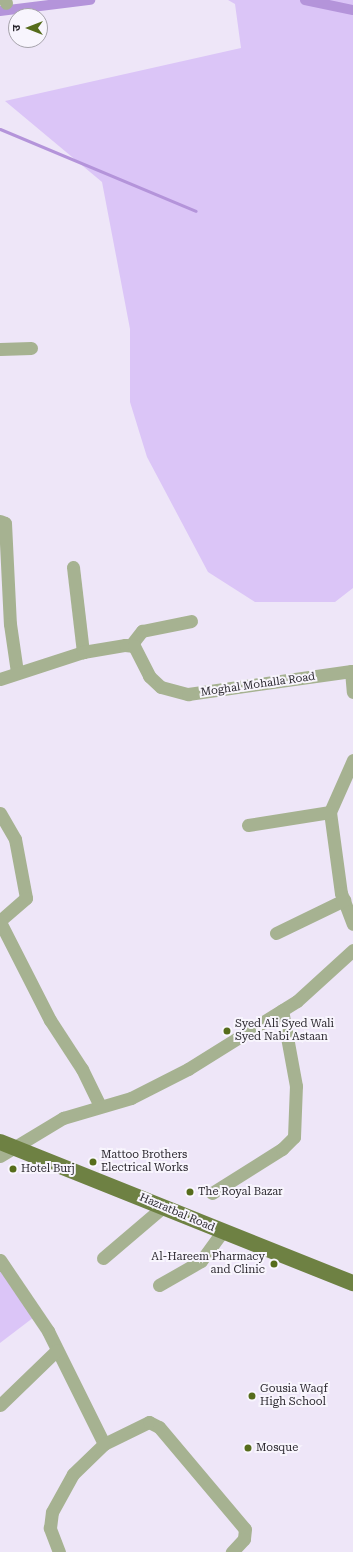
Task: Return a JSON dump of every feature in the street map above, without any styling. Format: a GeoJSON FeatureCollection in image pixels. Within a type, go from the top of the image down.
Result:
{"type":"FeatureCollection","features":[{"type":"Feature","properties":{"kind":"main road","name":"Hazratbal Road"},"geometry":{"type":"LineString","coordinates":[[4,1149],[163,1207],[353,1284]]}},
{"type":"Feature","properties":{"kind":"street"},"geometry":{"type":"LineString","coordinates":[[0,349],[31,348]]}},
{"type":"Feature","properties":{"kind":"street"},"geometry":{"type":"LineString","coordinates":[[0,521],[5,523],[5,625],[17,672]]}},
{"type":"Feature","properties":{"kind":"street"},"geometry":{"type":"LineString","coordinates":[[73,567],[82,652]]}},
{"type":"Feature","properties":{"kind":"street"},"geometry":{"type":"LineString","coordinates":[[0,679],[17,672],[82,652],[131,645],[142,631],[191,621]]}},
{"type":"Feature","properties":{"kind":"street","name":"Moghal Mohalla Road"},"geometry":{"type":"LineString","coordinates":[[131,645],[155,681],[188,694],[352,670]]}},
{"type":"Feature","properties":{"kind":"street"},"geometry":{"type":"LineString","coordinates":[[352,670],[353,692]]}},
{"type":"Feature","properties":{"kind":"street"},"geometry":{"type":"LineString","coordinates":[[353,760],[330,812],[353,924]]}},
{"type":"Feature","properties":{"kind":"street"},"geometry":{"type":"LineString","coordinates":[[248,825],[330,812]]}},
{"type":"Feature","properties":{"kind":"street"},"geometry":{"type":"LineString","coordinates":[[0,813],[14,839],[26,898],[20,907],[0,921],[50,1020],[82,1069],[99,1104]]}},
{"type":"Feature","properties":{"kind":"street"},"geometry":{"type":"LineString","coordinates":[[276,933],[346,894]]}},
{"type":"Feature","properties":{"kind":"street"},"geometry":{"type":"LineString","coordinates":[[4,1149],[63,1118],[99,1104],[131,1098],[166,1081],[282,1010],[353,950]]}},
{"type":"Feature","properties":{"kind":"street"},"geometry":{"type":"LineString","coordinates":[[212,1193],[282,1149],[294,1136],[296,1086],[282,1010]]}},
{"type":"Feature","properties":{"kind":"street"},"geometry":{"type":"LineString","coordinates":[[103,1258],[163,1207]]}},
{"type":"Feature","properties":{"kind":"street"},"geometry":{"type":"LineString","coordinates":[[159,1285],[201,1261],[222,1232]]}},
{"type":"Feature","properties":{"kind":"street"},"geometry":{"type":"LineString","coordinates":[[0,1260],[57,1350],[104,1444]]}},
{"type":"Feature","properties":{"kind":"street"},"geometry":{"type":"LineString","coordinates":[[0,1405],[57,1350]]}},
{"type":"Feature","properties":{"kind":"street"},"geometry":{"type":"LineString","coordinates":[[60,1552],[50,1528],[52,1512],[73,1474],[104,1444],[149,1422],[159,1427],[245,1529],[244,1539],[232,1552]]}},
{"type":"Feature","properties":{"kind":"shaded area"},"geometry":{"type":"Polygon","coordinates":[[[228,0],[353,0],[353,588],[335,602],[255,602],[208,572],[147,457],[130,402],[130,329],[102,182],[5,101],[241,48],[235,4],[228,0]]]}},
{"type":"Feature","properties":{"kind":"shaded area"},"geometry":{"type":"Polygon","coordinates":[[[0,1255],[42,1311],[0,1343],[0,1255]]]}},
{"type":"Feature","properties":{"kind":"waterway"},"geometry":{"type":"LineString","coordinates":[[0,11],[90,0]]}},
{"type":"Feature","properties":{"kind":"waterway"},"geometry":{"type":"LineString","coordinates":[[305,0],[353,10]]}},
{"type":"Feature","properties":{"kind":"waterway"},"geometry":{"type":"LineString","coordinates":[[0,129],[196,211]]}},
{"type":"Feature","properties":{"kind":"place","name":"Syed Ali Syed Wali Syed Nabi Astaan"},"geometry":{"type":"Point","coordinates":[227,1031]}},
{"type":"Feature","properties":{"kind":"place","name":"Mattoo Brothers Electrical Works"},"geometry":{"type":"Point","coordinates":[93,1162]}},
{"type":"Feature","properties":{"kind":"place","name":"Hotel Burj"},"geometry":{"type":"Point","coordinates":[13,1169]}},
{"type":"Feature","properties":{"kind":"place","name":"The Royal Bazar"},"geometry":{"type":"Point","coordinates":[190,1192]}},
{"type":"Feature","properties":{"kind":"place","name":"Al-Hareem Pharmacy and Clinic"},"geometry":{"type":"Point","coordinates":[274,1264]}},
{"type":"Feature","properties":{"kind":"place","name":"Gousia Waqf High School"},"geometry":{"type":"Point","coordinates":[252,1396]}},
{"type":"Feature","properties":{"kind":"place","name":"Mosque"},"geometry":{"type":"Point","coordinates":[248,1448]}}]}
